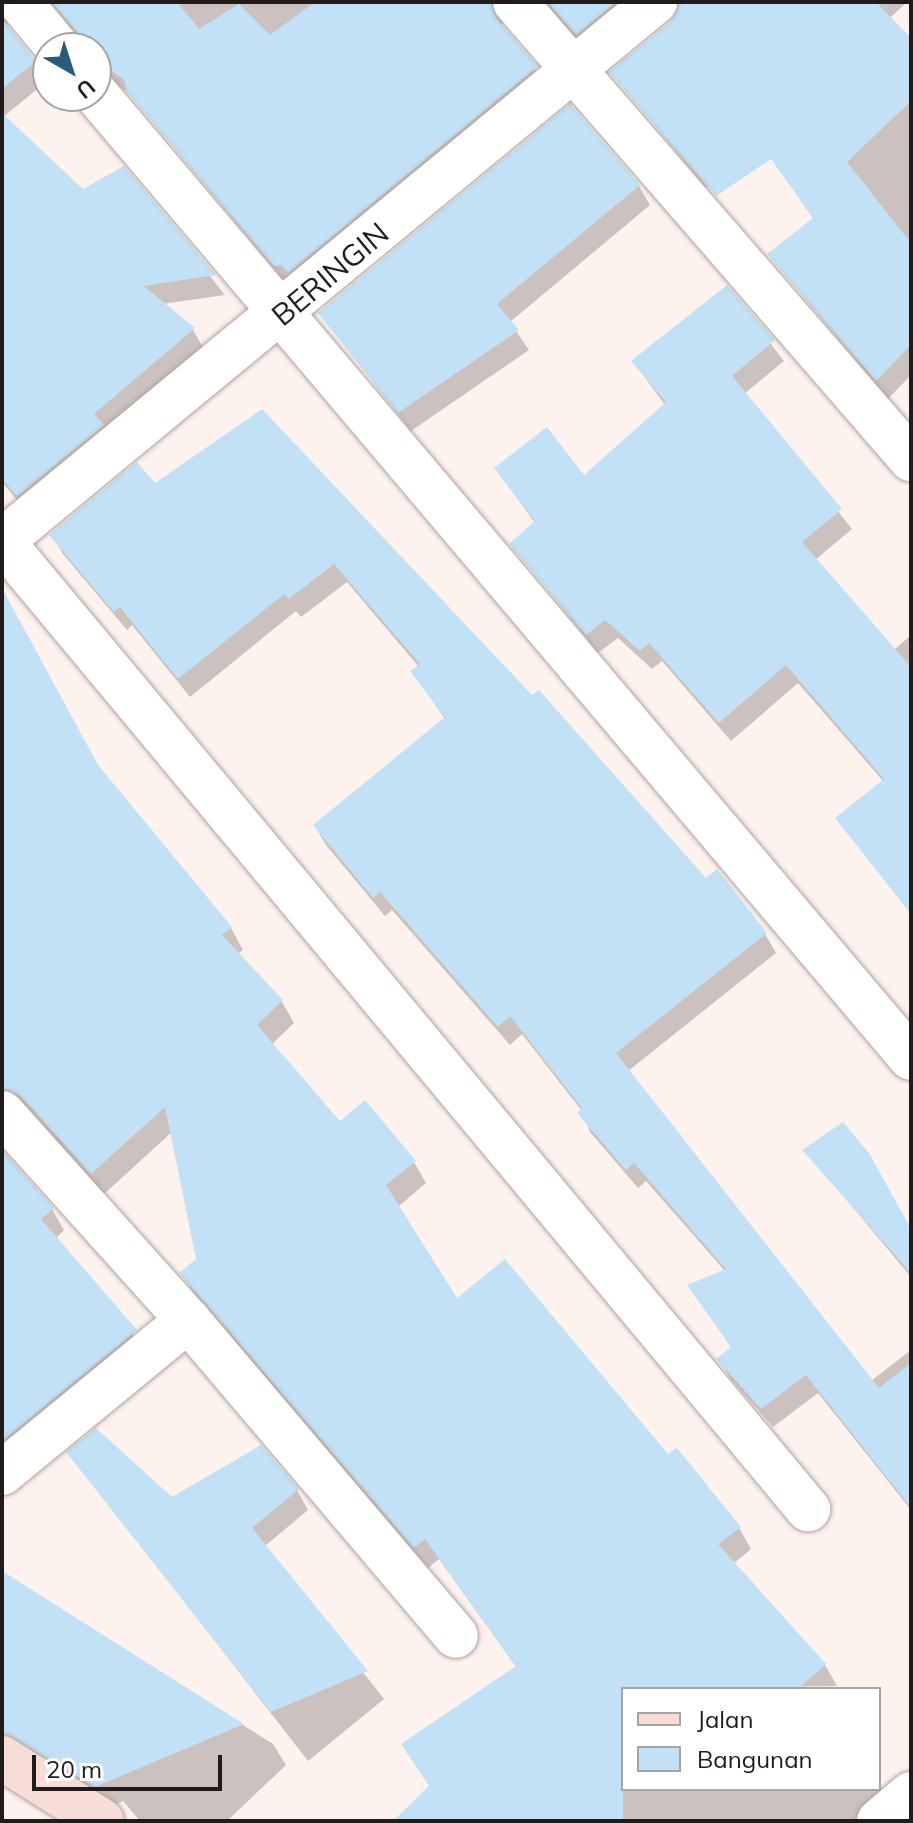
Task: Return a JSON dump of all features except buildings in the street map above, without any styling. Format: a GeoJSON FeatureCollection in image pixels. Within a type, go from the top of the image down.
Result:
{"type":"FeatureCollection","features":[{"type":"Feature","properties":{"kind":"street"},"geometry":{"type":"LineString","coordinates":[[20,2],[45,32]]}},
{"type":"Feature","properties":{"kind":"street"},"geometry":{"type":"LineString","coordinates":[[515,2],[911,459]]}},
{"type":"Feature","properties":{"kind":"street","name":"BERINGIN"},"geometry":{"type":"LineString","coordinates":[[2,541],[281,315],[655,2]]}},
{"type":"Feature","properties":{"kind":"street"},"geometry":{"type":"LineString","coordinates":[[111,112],[911,1058]]}},
{"type":"Feature","properties":{"kind":"street"},"geometry":{"type":"LineString","coordinates":[[2,541],[808,1509]]}},
{"type":"Feature","properties":{"kind":"street"},"geometry":{"type":"LineString","coordinates":[[2,1113],[188,1320],[456,1636]]}},
{"type":"Feature","properties":{"kind":"street"},"geometry":{"type":"LineString","coordinates":[[2,1473],[188,1320]]}},
{"type":"Feature","properties":{"kind":"street"},"geometry":{"type":"LineString","coordinates":[[2,1758],[102,1821]]}},
{"type":"Feature","properties":{"kind":"street"},"geometry":{"type":"LineString","coordinates":[[879,1821],[911,1794]]}}]}
